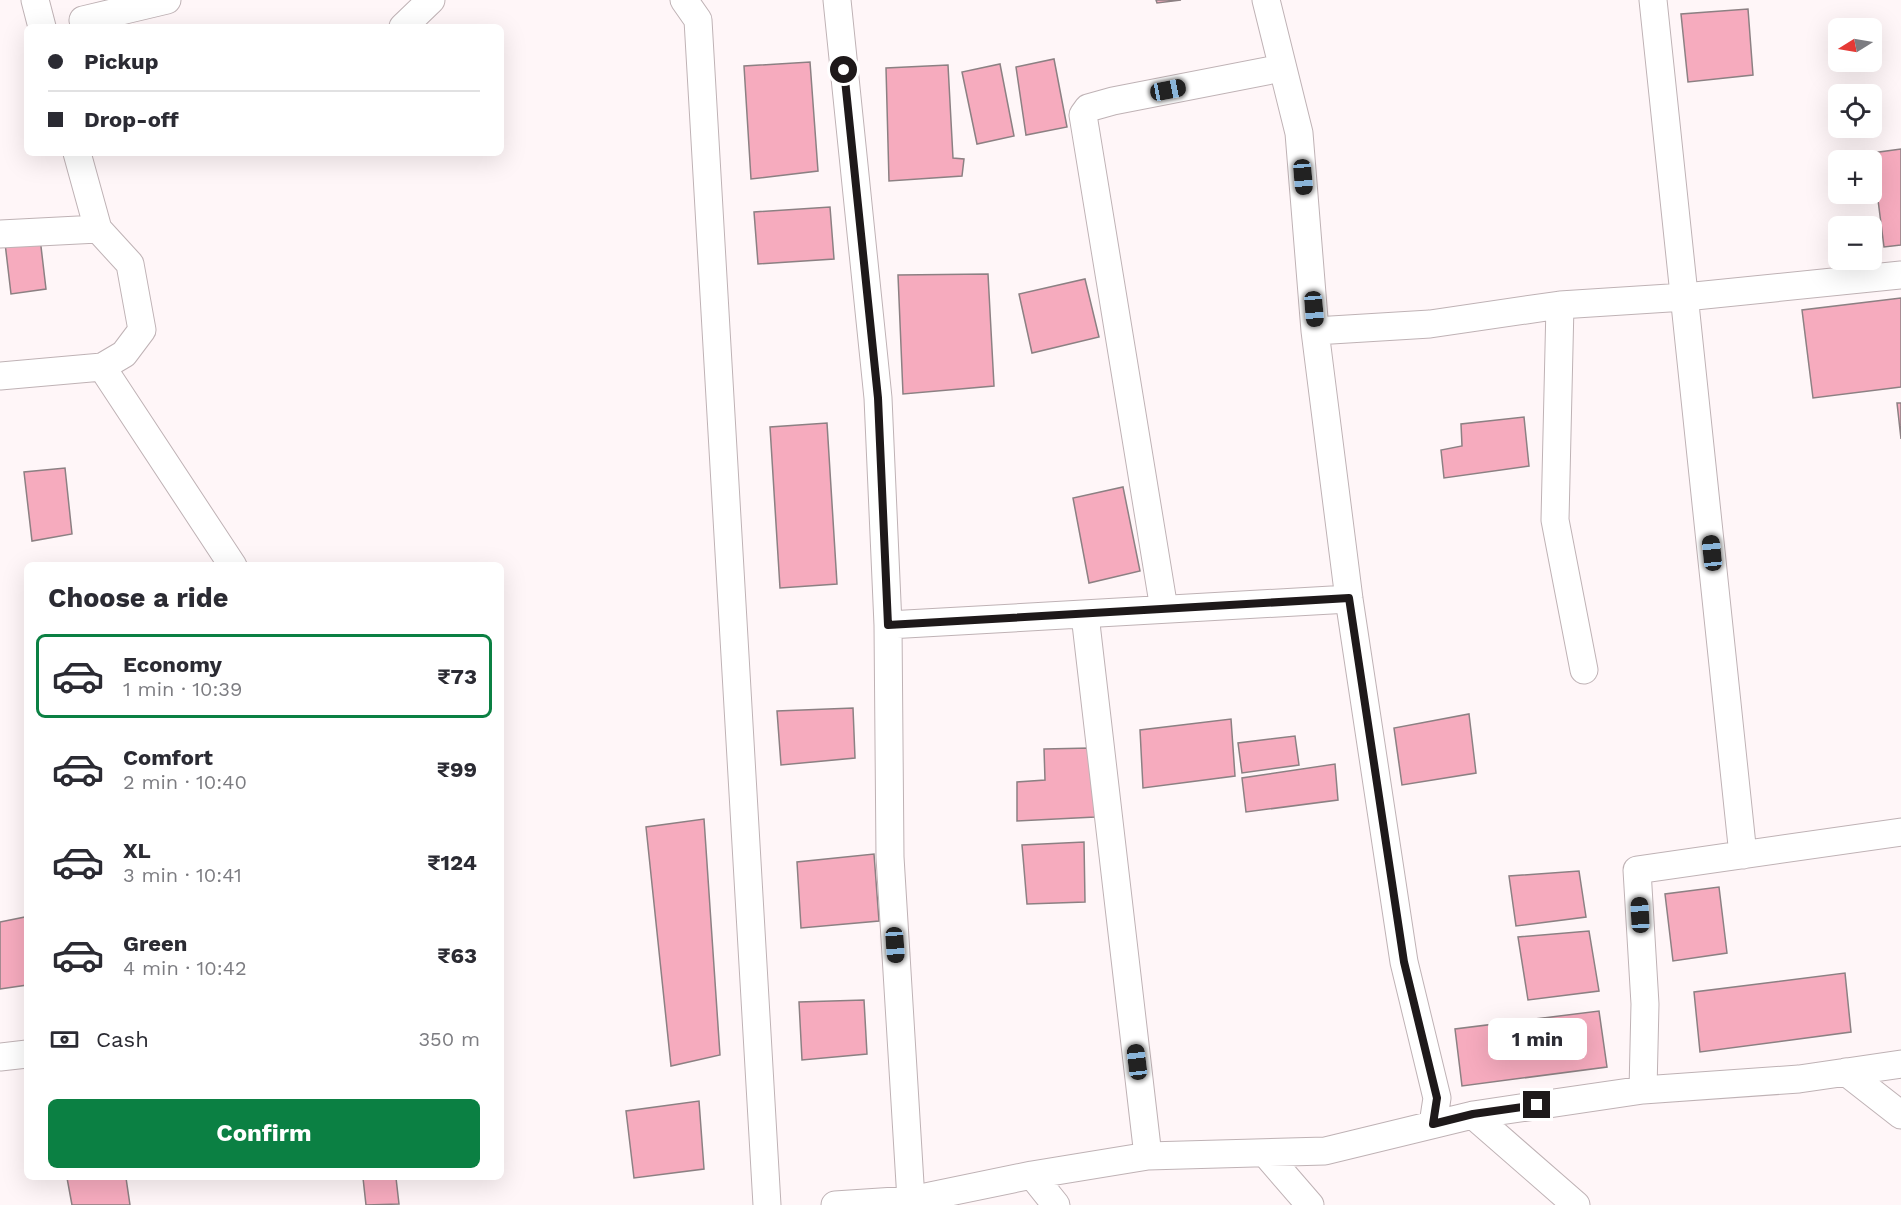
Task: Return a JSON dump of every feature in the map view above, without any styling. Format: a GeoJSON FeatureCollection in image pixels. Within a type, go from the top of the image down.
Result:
{"type":"FeatureCollection","features":[{"type":"Feature","properties":{"kind":"street"},"geometry":{"type":"LineString","coordinates":[[35,0],[41,24]]}},
{"type":"Feature","properties":{"kind":"street"},"geometry":{"type":"LineString","coordinates":[[84,24],[83,20],[167,0]]}},
{"type":"Feature","properties":{"kind":"street"},"geometry":{"type":"LineString","coordinates":[[406,24],[431,0]]}},
{"type":"Feature","properties":{"kind":"street"},"geometry":{"type":"LineString","coordinates":[[684,0],[698,20],[767,1205]]}},
{"type":"Feature","properties":{"kind":"street"},"geometry":{"type":"LineString","coordinates":[[837,0],[878,398],[888,625],[890,857],[911,1200]]}},
{"type":"Feature","properties":{"kind":"street"},"geometry":{"type":"LineString","coordinates":[[1266,0],[1299,133],[1315,332],[1349,598],[1404,962],[1437,1098],[1433,1124]]}},
{"type":"Feature","properties":{"kind":"street"},"geometry":{"type":"LineString","coordinates":[[1653,0],[1743,855]]}},
{"type":"Feature","properties":{"kind":"street"},"geometry":{"type":"LineString","coordinates":[[1164,609],[1083,115],[1088,108],[1113,101],[1282,68]]}},
{"type":"Feature","properties":{"kind":"street"},"geometry":{"type":"LineString","coordinates":[[0,376],[102,367],[124,354],[142,330],[130,264],[98,229],[78,156]]}},
{"type":"Feature","properties":{"kind":"street"},"geometry":{"type":"LineString","coordinates":[[0,234],[98,229]]}},
{"type":"Feature","properties":{"kind":"street"},"geometry":{"type":"LineString","coordinates":[[1315,332],[1430,324],[1560,305],[1685,297],[1901,275]]}},
{"type":"Feature","properties":{"kind":"street"},"geometry":{"type":"LineString","coordinates":[[1560,305],[1555,520],[1584,670]]}},
{"type":"Feature","properties":{"kind":"street"},"geometry":{"type":"LineString","coordinates":[[102,367],[230,562]]}},
{"type":"Feature","properties":{"kind":"street"},"geometry":{"type":"LineString","coordinates":[[888,625],[1349,598]]}},
{"type":"Feature","properties":{"kind":"street"},"geometry":{"type":"LineString","coordinates":[[1085,615],[1148,1156]]}},
{"type":"Feature","properties":{"kind":"street"},"geometry":{"type":"LineString","coordinates":[[1643,1090],[1645,1004],[1637,870],[1901,832]]}},
{"type":"Feature","properties":{"kind":"street"},"geometry":{"type":"LineString","coordinates":[[0,1057],[24,1054]]}},
{"type":"Feature","properties":{"kind":"street"},"geometry":{"type":"LineString","coordinates":[[835,1205],[911,1200],[1032,1175],[1148,1156],[1325,1152],[1473,1114],[1643,1090],[1799,1079],[1901,1064]]}},
{"type":"Feature","properties":{"kind":"street"},"geometry":{"type":"LineString","coordinates":[[1846,1072],[1901,1115]]}},
{"type":"Feature","properties":{"kind":"street"},"geometry":{"type":"LineString","coordinates":[[1473,1114],[1575,1205]]}},
{"type":"Feature","properties":{"kind":"street"},"geometry":{"type":"LineString","coordinates":[[1265,1153],[1310,1205]]}},
{"type":"Feature","properties":{"kind":"street"},"geometry":{"type":"LineString","coordinates":[[1032,1175],[1056,1205]]}},
{"type":"Feature","properties":{"kind":"building"},"geometry":{"type":"Polygon","coordinates":[[[1156,0],[1181,0],[1157,3],[1156,0]]]}},
{"type":"Feature","properties":{"kind":"building"},"geometry":{"type":"Polygon","coordinates":[[[1748,9],[1753,75],[1688,82],[1681,14],[1748,9]]]}},
{"type":"Feature","properties":{"kind":"building"},"geometry":{"type":"Polygon","coordinates":[[[1054,59],[1067,127],[1026,135],[1016,67],[1054,59]]]}},
{"type":"Feature","properties":{"kind":"building"},"geometry":{"type":"Polygon","coordinates":[[[810,62],[818,171],[751,179],[744,66],[810,62]]]}},
{"type":"Feature","properties":{"kind":"building"},"geometry":{"type":"Polygon","coordinates":[[[1000,64],[1014,136],[977,144],[962,72],[1000,64]]]}},
{"type":"Feature","properties":{"kind":"building"},"geometry":{"type":"Polygon","coordinates":[[[948,65],[953,158],[964,159],[962,176],[889,181],[886,68],[948,65]]]}},
{"type":"Feature","properties":{"kind":"building"},"geometry":{"type":"Polygon","coordinates":[[[1901,149],[1901,245],[1884,247],[1882,216],[1880,216],[1879,204],[1882,204],[1882,152],[1901,149]]]}},
{"type":"Feature","properties":{"kind":"building"},"geometry":{"type":"Polygon","coordinates":[[[830,207],[834,259],[758,264],[754,212],[830,207]]]}},
{"type":"Feature","properties":{"kind":"building"},"geometry":{"type":"Polygon","coordinates":[[[40,238],[46,289],[11,294],[5,243],[40,238]]]}},
{"type":"Feature","properties":{"kind":"building"},"geometry":{"type":"Polygon","coordinates":[[[988,274],[994,386],[903,394],[898,275],[988,274]]]}},
{"type":"Feature","properties":{"kind":"building"},"geometry":{"type":"Polygon","coordinates":[[[1085,279],[1099,337],[1032,353],[1019,294],[1085,279]]]}},
{"type":"Feature","properties":{"kind":"building"},"geometry":{"type":"Polygon","coordinates":[[[1901,298],[1901,387],[1813,398],[1802,310],[1901,298]]]}},
{"type":"Feature","properties":{"kind":"building"},"geometry":{"type":"Polygon","coordinates":[[[1897,403],[1901,403],[1901,439],[1897,403]]]}},
{"type":"Feature","properties":{"kind":"building"},"geometry":{"type":"Polygon","coordinates":[[[1524,417],[1529,466],[1444,478],[1441,450],[1462,446],[1461,424],[1524,417]]]}},
{"type":"Feature","properties":{"kind":"building"},"geometry":{"type":"Polygon","coordinates":[[[827,423],[837,584],[780,588],[770,427],[827,423]]]}},
{"type":"Feature","properties":{"kind":"building"},"geometry":{"type":"Polygon","coordinates":[[[65,468],[72,534],[32,541],[24,472],[65,468]]]}},
{"type":"Feature","properties":{"kind":"building"},"geometry":{"type":"Polygon","coordinates":[[[1123,487],[1140,571],[1089,583],[1073,498],[1123,487]]]}},
{"type":"Feature","properties":{"kind":"building"},"geometry":{"type":"Polygon","coordinates":[[[853,708],[855,758],[781,765],[777,711],[853,708]]]}},
{"type":"Feature","properties":{"kind":"building"},"geometry":{"type":"Polygon","coordinates":[[[1469,714],[1476,773],[1402,785],[1394,728],[1469,714]]]}},
{"type":"Feature","properties":{"kind":"building"},"geometry":{"type":"Polygon","coordinates":[[[1231,719],[1235,776],[1143,788],[1140,730],[1231,719]]]}},
{"type":"Feature","properties":{"kind":"building"},"geometry":{"type":"Polygon","coordinates":[[[1295,736],[1299,765],[1242,773],[1238,743],[1295,736]]]}},
{"type":"Feature","properties":{"kind":"building"},"geometry":{"type":"Polygon","coordinates":[[[1090,748],[1095,817],[1017,821],[1017,782],[1045,780],[1044,749],[1090,748]]]}},
{"type":"Feature","properties":{"kind":"building"},"geometry":{"type":"Polygon","coordinates":[[[1335,764],[1338,800],[1246,812],[1242,778],[1335,764]]]}},
{"type":"Feature","properties":{"kind":"building"},"geometry":{"type":"Polygon","coordinates":[[[704,819],[720,1055],[671,1066],[646,827],[704,819]]]}},
{"type":"Feature","properties":{"kind":"building"},"geometry":{"type":"Polygon","coordinates":[[[1084,842],[1085,902],[1027,904],[1022,845],[1084,842]]]}},
{"type":"Feature","properties":{"kind":"building"},"geometry":{"type":"Polygon","coordinates":[[[874,854],[879,921],[801,928],[797,862],[874,854]]]}},
{"type":"Feature","properties":{"kind":"building"},"geometry":{"type":"Polygon","coordinates":[[[1579,871],[1586,917],[1516,926],[1509,876],[1579,871]]]}},
{"type":"Feature","properties":{"kind":"building"},"geometry":{"type":"Polygon","coordinates":[[[1719,887],[1727,953],[1673,961],[1665,894],[1719,887]]]}},
{"type":"Feature","properties":{"kind":"building"},"geometry":{"type":"Polygon","coordinates":[[[24,917],[24,985],[0,989],[0,922],[24,917]]]}},
{"type":"Feature","properties":{"kind":"building"},"geometry":{"type":"Polygon","coordinates":[[[1589,931],[1599,991],[1528,1000],[1518,937],[1589,931]]]}},
{"type":"Feature","properties":{"kind":"building"},"geometry":{"type":"Polygon","coordinates":[[[1845,973],[1851,1032],[1700,1052],[1694,992],[1845,973]]]}},
{"type":"Feature","properties":{"kind":"building"},"geometry":{"type":"Polygon","coordinates":[[[864,1000],[867,1054],[802,1060],[799,1002],[864,1000]]]}},
{"type":"Feature","properties":{"kind":"building"},"geometry":{"type":"Polygon","coordinates":[[[1599,1011],[1607,1067],[1462,1086],[1455,1029],[1599,1011]]]}},
{"type":"Feature","properties":{"kind":"building"},"geometry":{"type":"Polygon","coordinates":[[[699,1101],[704,1169],[634,1178],[626,1111],[699,1101]]]}},
{"type":"Feature","properties":{"kind":"building"},"geometry":{"type":"Polygon","coordinates":[[[67,1180],[126,1180],[130,1205],[72,1205],[67,1180]]]}},
{"type":"Feature","properties":{"kind":"building"},"geometry":{"type":"Polygon","coordinates":[[[363,1180],[396,1180],[399,1204],[366,1205],[363,1180]]]}},
{"type":"Feature","properties":{"kind":"route"},"geometry":{"type":"LineString","coordinates":[[844,70],[878,398],[888,625],[1349,598],[1404,962],[1437,1098],[1433,1124],[1473,1114],[1537,1105]]}}]}
